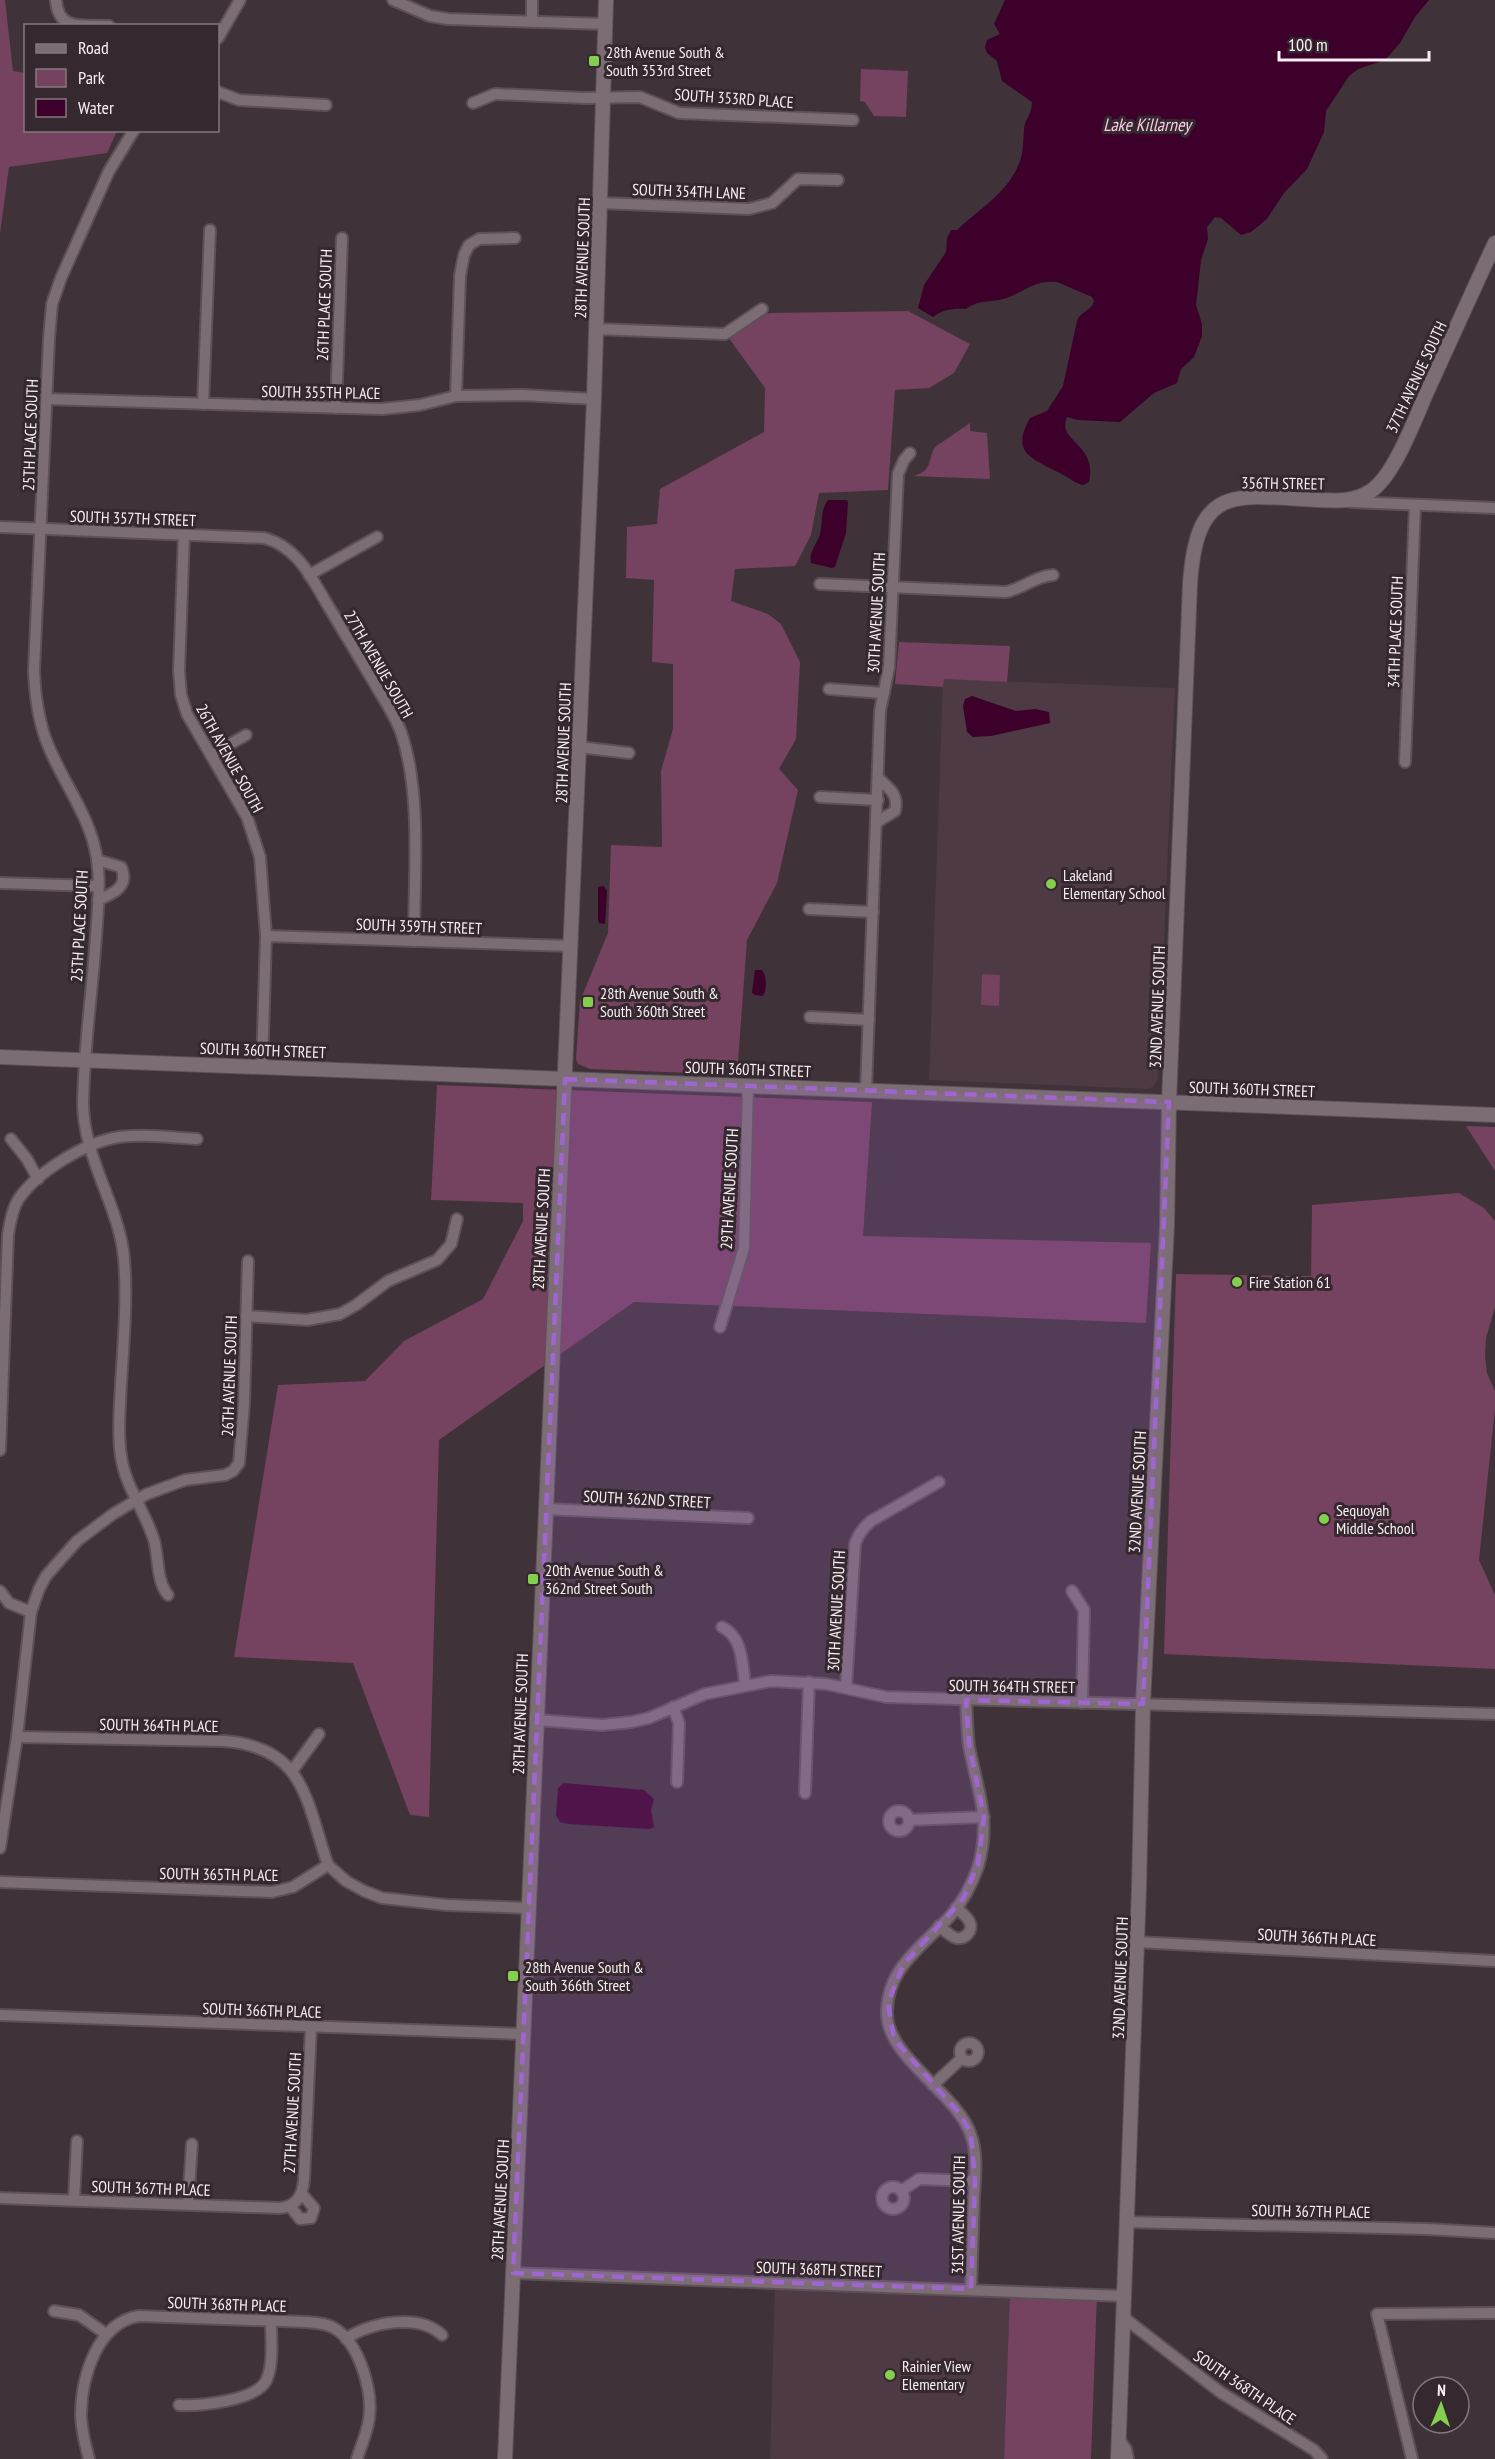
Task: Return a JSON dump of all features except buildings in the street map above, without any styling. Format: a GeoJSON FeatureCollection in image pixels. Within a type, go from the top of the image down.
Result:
{"type":"FeatureCollection","features":[{"type":"Feature","properties":{"kind":"street"},"geometry":{"type":"LineString","coordinates":[[56,0],[59,15],[66,22],[77,24]]}},
{"type":"Feature","properties":{"kind":"street"},"geometry":{"type":"LineString","coordinates":[[219,36],[240,0]]}},
{"type":"Feature","properties":{"kind":"street"},"geometry":{"type":"LineString","coordinates":[[393,0],[430,16],[448,19],[605,24]]}},
{"type":"Feature","properties":{"kind":"street"},"geometry":{"type":"LineString","coordinates":[[531,21],[532,0]]}},
{"type":"Feature","properties":{"kind":"street","name":"28TH AVENUE SOUTH"},"geometry":{"type":"LineString","coordinates":[[505,2459],[594,399],[606,0]]}},
{"type":"Feature","properties":{"kind":"street"},"geometry":{"type":"LineString","coordinates":[[219,92],[239,100],[326,105]]}},
{"type":"Feature","properties":{"kind":"street","name":"SOUTH 353RD PLACE"},"geometry":{"type":"LineString","coordinates":[[473,103],[495,94],[645,98],[679,113],[853,120]]}},
{"type":"Feature","properties":{"kind":"street","name":"25TH PLACE SOUTH"},"geometry":{"type":"LineString","coordinates":[[133,132],[109,171],[61,278],[52,304],[42,529],[34,644],[37,710],[49,748],[77,802],[93,841],[97,860],[98,900],[83,1104],[89,1147],[117,1221],[123,1252],[120,1446],[124,1471],[153,1539],[161,1583],[168,1595]]}},
{"type":"Feature","properties":{"kind":"street","name":"SOUTH 354TH LANE"},"geometry":{"type":"LineString","coordinates":[[601,202],[749,208],[772,203],[798,179],[838,180]]}},
{"type":"Feature","properties":{"kind":"street"},"geometry":{"type":"LineString","coordinates":[[203,404],[210,230]]}},
{"type":"Feature","properties":{"kind":"street","name":"26TH PLACE SOUTH"},"geometry":{"type":"LineString","coordinates":[[336,408],[342,238]]}},
{"type":"Feature","properties":{"kind":"street"},"geometry":{"type":"LineString","coordinates":[[456,396],[461,271],[464,255],[472,242],[479,238],[515,238]]}},
{"type":"Feature","properties":{"kind":"street","name":"37TH AVENUE SOUTH"},"geometry":{"type":"LineString","coordinates":[[1342,501],[1373,490],[1388,473],[1495,243]]}},
{"type":"Feature","properties":{"kind":"street"},"geometry":{"type":"LineString","coordinates":[[596,329],[724,334],[762,309]]}},
{"type":"Feature","properties":{"kind":"street","name":"SOUTH 355TH PLACE"},"geometry":{"type":"LineString","coordinates":[[46,399],[336,408],[402,407],[456,396],[522,395],[594,399]]}},
{"type":"Feature","properties":{"kind":"street","name":"30TH AVENUE SOUTH"},"geometry":{"type":"LineString","coordinates":[[866,1090],[880,711],[889,667],[898,474],[910,453]]}},
{"type":"Feature","properties":{"kind":"street","name":"356TH STREET"},"geometry":{"type":"LineString","coordinates":[[1201,528],[1212,510],[1235,498],[1342,501]]}},
{"type":"Feature","properties":{"kind":"street"},"geometry":{"type":"LineString","coordinates":[[1342,501],[1495,508]]}},
{"type":"Feature","properties":{"kind":"street","name":"34TH PLACE SOUTH"},"geometry":{"type":"LineString","coordinates":[[1405,762],[1415,504]]}},
{"type":"Feature","properties":{"kind":"street","name":"SOUTH 357TH STREET"},"geometry":{"type":"LineString","coordinates":[[0,527],[264,538]]}},
{"type":"Feature","properties":{"kind":"street","name":"32ND AVENUE SOUTH"},"geometry":{"type":"LineString","coordinates":[[1118,2459],[1137,1942],[1143,1704],[1167,1227],[1169,1102],[1190,584],[1194,549],[1201,528]]}},
{"type":"Feature","properties":{"kind":"street","name":"26TH AVENUE SOUTH"},"geometry":{"type":"LineString","coordinates":[[184,535],[179,684],[187,714],[238,801],[255,837],[260,857],[266,936],[262,1067]]}},
{"type":"Feature","properties":{"kind":"street"},"geometry":{"type":"LineString","coordinates":[[309,575],[377,537]]}},
{"type":"Feature","properties":{"kind":"street","name":"27TH AVENUE SOUTH"},"geometry":{"type":"LineString","coordinates":[[264,538],[284,545],[301,563],[392,712],[401,732],[413,787],[414,941]]}},
{"type":"Feature","properties":{"kind":"street"},"geometry":{"type":"LineString","coordinates":[[820,584],[1005,592],[1016,590],[1036,579],[1053,575]]}},
{"type":"Feature","properties":{"kind":"street"},"geometry":{"type":"LineString","coordinates":[[830,689],[884,693]]}},
{"type":"Feature","properties":{"kind":"street"},"geometry":{"type":"LineString","coordinates":[[211,755],[246,735]]}},
{"type":"Feature","properties":{"kind":"street"},"geometry":{"type":"LineString","coordinates":[[579,747],[629,753]]}},
{"type":"Feature","properties":{"kind":"street"},"geometry":{"type":"LineString","coordinates":[[877,822],[895,811],[897,804],[896,795],[878,778]]}},
{"type":"Feature","properties":{"kind":"street"},"geometry":{"type":"LineString","coordinates":[[820,797],[878,800]]}},
{"type":"Feature","properties":{"kind":"street"},"geometry":{"type":"LineString","coordinates":[[97,860],[121,867],[124,878],[119,889],[98,900]]}},
{"type":"Feature","properties":{"kind":"street"},"geometry":{"type":"LineString","coordinates":[[0,883],[97,886]]}},
{"type":"Feature","properties":{"kind":"street"},"geometry":{"type":"LineString","coordinates":[[809,909],[873,912]]}},
{"type":"Feature","properties":{"kind":"street","name":"SOUTH 359TH STREET"},"geometry":{"type":"LineString","coordinates":[[266,936],[570,946]]}},
{"type":"Feature","properties":{"kind":"street"},"geometry":{"type":"LineString","coordinates":[[810,1017],[869,1020]]}},
{"type":"Feature","properties":{"kind":"street","name":"SOUTH 360TH STREET"},"geometry":{"type":"LineString","coordinates":[[0,1057],[1495,1115]]}},
{"type":"Feature","properties":{"kind":"street","name":"29TH AVENUE SOUTH"},"geometry":{"type":"LineString","coordinates":[[720,1327],[744,1248],[748,1086]]}},
{"type":"Feature","properties":{"kind":"street"},"geometry":{"type":"LineString","coordinates":[[0,1450],[9,1228],[18,1200],[50,1169],[89,1147],[124,1137],[197,1139]]}},
{"type":"Feature","properties":{"kind":"street"},"geometry":{"type":"LineString","coordinates":[[11,1139],[27,1159],[38,1179]]}},
{"type":"Feature","properties":{"kind":"street"},"geometry":{"type":"LineString","coordinates":[[246,1316],[307,1320],[340,1314],[356,1305],[387,1281],[437,1260],[451,1244],[457,1219]]}},
{"type":"Feature","properties":{"kind":"street","name":"26TH AVENUE SOUTH"},"geometry":{"type":"LineString","coordinates":[[136,1500],[171,1484],[232,1472],[241,1456],[248,1261]]}},
{"type":"Feature","properties":{"kind":"street","name":"30TH AVENUE SOUTH"},"geometry":{"type":"LineString","coordinates":[[846,1687],[857,1538],[862,1529],[871,1521],[939,1482]]}},
{"type":"Feature","properties":{"kind":"street"},"geometry":{"type":"LineString","coordinates":[[0,1848],[17,1737],[31,1612],[39,1589],[54,1565],[93,1529],[136,1500]]}},
{"type":"Feature","properties":{"kind":"street","name":"SOUTH 362ND STREET"},"geometry":{"type":"LineString","coordinates":[[545,1509],[748,1518]]}},
{"type":"Feature","properties":{"kind":"street"},"geometry":{"type":"LineString","coordinates":[[0,1591],[9,1603],[31,1612]]}},
{"type":"Feature","properties":{"kind":"street"},"geometry":{"type":"LineString","coordinates":[[1072,1591],[1084,1610],[1082,1703]]}},
{"type":"Feature","properties":{"kind":"street"},"geometry":{"type":"LineString","coordinates":[[722,1627],[730,1630],[737,1640],[745,1684]]}},
{"type":"Feature","properties":{"kind":"street","name":"SOUTH 364TH STREET"},"geometry":{"type":"LineString","coordinates":[[537,1720],[617,1724],[649,1718],[705,1694],[745,1684],[771,1681],[809,1682],[846,1687],[886,1697],[1495,1714]]}},
{"type":"Feature","properties":{"kind":"street"},"geometry":{"type":"LineString","coordinates":[[805,1793],[809,1682]]}},
{"type":"Feature","properties":{"kind":"street","name":"31ST AVENUE SOUTH"},"geometry":{"type":"LineString","coordinates":[[966,1700],[969,1743],[982,1795],[984,1817],[978,1865],[971,1886],[956,1908],[912,1952],[903,1965],[890,1991],[887,2015],[894,2039],[960,2114],[971,2133],[975,2152],[971,2289]]}},
{"type":"Feature","properties":{"kind":"street"},"geometry":{"type":"LineString","coordinates":[[673,1707],[679,1723],[676,1782]]}},
{"type":"Feature","properties":{"kind":"street"},"geometry":{"type":"LineString","coordinates":[[319,1734],[292,1771],[307,1804],[328,1865],[346,1881],[364,1892],[382,1898],[447,1905],[529,1908]]}},
{"type":"Feature","properties":{"kind":"street","name":"SOUTH 364TH PLACE"},"geometry":{"type":"LineString","coordinates":[[17,1737],[238,1742],[267,1750],[283,1760],[292,1771]]}},
{"type":"Feature","properties":{"kind":"street"},"geometry":{"type":"LineString","coordinates":[[909,1820],[984,1817]]}},
{"type":"Feature","properties":{"kind":"street","name":"SOUTH 365TH PLACE"},"geometry":{"type":"LineString","coordinates":[[0,1882],[272,1892],[293,1887],[328,1865]]}},
{"type":"Feature","properties":{"kind":"street"},"geometry":{"type":"LineString","coordinates":[[939,1926],[954,1937],[963,1938],[967,1935],[970,1931],[970,1922],[956,1908]]}},
{"type":"Feature","properties":{"kind":"street","name":"SOUTH 366TH PLACE"},"geometry":{"type":"LineString","coordinates":[[1137,1942],[1495,1961]]}},
{"type":"Feature","properties":{"kind":"street","name":"SOUTH 366TH PLACE"},"geometry":{"type":"LineString","coordinates":[[0,2015],[523,2034]]}},
{"type":"Feature","properties":{"kind":"street","name":"27TH AVENUE SOUTH"},"geometry":{"type":"LineString","coordinates":[[297,2200],[305,2172],[311,2027]]}},
{"type":"Feature","properties":{"kind":"street"},"geometry":{"type":"LineString","coordinates":[[933,2085],[962,2058]]}},
{"type":"Feature","properties":{"kind":"street"},"geometry":{"type":"LineString","coordinates":[[74,2200],[77,2140]]}},
{"type":"Feature","properties":{"kind":"street"},"geometry":{"type":"LineString","coordinates":[[188,2204],[192,2144]]}},
{"type":"Feature","properties":{"kind":"street"},"geometry":{"type":"LineString","coordinates":[[901,2191],[919,2179],[975,2181]]}},
{"type":"Feature","properties":{"kind":"street","name":"SOUTH 367TH PLACE"},"geometry":{"type":"LineString","coordinates":[[0,2198],[279,2208],[297,2200]]}},
{"type":"Feature","properties":{"kind":"street","name":"SOUTH 367TH PLACE"},"geometry":{"type":"LineString","coordinates":[[1126,2222],[1427,2229],[1495,2233]]}},
{"type":"Feature","properties":{"kind":"street","name":"SOUTH 368TH STREET"},"geometry":{"type":"LineString","coordinates":[[513,2273],[1124,2296]]}},
{"type":"Feature","properties":{"kind":"street"},"geometry":{"type":"LineString","coordinates":[[54,2312],[79,2315],[106,2334],[88,2372],[82,2399],[82,2428],[89,2459]]}},
{"type":"Feature","properties":{"kind":"street"},"geometry":{"type":"LineString","coordinates":[[1412,2459],[1377,2314],[1495,2313]]}},
{"type":"Feature","properties":{"kind":"street","name":"SOUTH 368TH PLACE"},"geometry":{"type":"LineString","coordinates":[[106,2334],[122,2321],[139,2316],[325,2325],[337,2330],[346,2339]]}},
{"type":"Feature","properties":{"kind":"street","name":"SOUTH 368TH PLACE"},"geometry":{"type":"LineString","coordinates":[[1123,2317],[1220,2392],[1314,2450],[1322,2459]]}},
{"type":"Feature","properties":{"kind":"street"},"geometry":{"type":"LineString","coordinates":[[179,2405],[216,2404],[262,2386],[269,2370],[271,2321]]}},
{"type":"Feature","properties":{"kind":"street"},"geometry":{"type":"LineString","coordinates":[[357,2459],[368,2426],[370,2403],[366,2377],[346,2339],[367,2327],[389,2323],[426,2325],[442,2335]]}},
{"type":"Feature","properties":{"kind":"street"},"geometry":{"type":"LineString","coordinates":[[1119,2440],[1126,2449],[1128,2459]]}},
{"type":"Feature","properties":{"kind":"highlighted area"},"geometry":{"type":"Polygon","coordinates":[[[565,1079],[1169,1102],[1143,1704],[966,1700],[969,1743],[984,1817],[978,1865],[963,1899],[903,1965],[888,2003],[894,2039],[960,2114],[971,2133],[975,2181],[971,2289],[513,2273],[565,1079]]]}},
{"type":"Feature","properties":{"kind":"shaded area","name":"Lakeland Elementary School"},"geometry":{"type":"Polygon","coordinates":[[[943,679],[1175,688],[1158,1079],[1154,1086],[1148,1089],[929,1080],[943,679]]]}},
{"type":"Feature","properties":{"kind":"shaded area","name":"Rainier View Elementary"},"geometry":{"type":"Polygon","coordinates":[[[775,2283],[1010,2291],[1004,2459],[770,2459],[775,2283]]]}},
{"type":"Feature","properties":{"kind":"green space"},"geometry":{"type":"Polygon","coordinates":[[[0,0],[5,0],[13,71],[24,73],[24,132],[117,132],[107,153],[9,167],[0,234],[0,0]]]}},
{"type":"Feature","properties":{"kind":"green space"},"geometry":{"type":"Polygon","coordinates":[[[861,69],[908,71],[906,117],[874,116],[865,102],[860,101],[861,69]]]}},
{"type":"Feature","properties":{"kind":"green space"},"geometry":{"type":"Polygon","coordinates":[[[908,311],[970,344],[954,373],[929,388],[895,390],[888,490],[819,493],[811,535],[795,566],[735,569],[731,601],[768,614],[781,624],[800,662],[796,739],[779,769],[798,790],[777,883],[747,940],[738,1062],[715,1074],[590,1069],[578,1064],[576,1059],[580,1001],[608,933],[611,845],[662,847],[661,771],[673,729],[673,664],[652,662],[654,580],[626,578],[627,527],[657,524],[660,489],[764,432],[765,388],[728,337],[758,316],[770,313],[908,311]]]}},
{"type":"Feature","properties":{"kind":"green space"},"geometry":{"type":"Polygon","coordinates":[[[970,423],[970,431],[987,433],[990,479],[912,476],[926,469],[935,447],[970,423]]]}},
{"type":"Feature","properties":{"kind":"green space"},"geometry":{"type":"Polygon","coordinates":[[[899,642],[1010,646],[1007,682],[944,679],[943,687],[895,684],[899,642]]]}},
{"type":"Feature","properties":{"kind":"green space"},"geometry":{"type":"Polygon","coordinates":[[[982,974],[1000,975],[999,1006],[981,1005],[982,974]]]}},
{"type":"Feature","properties":{"kind":"green space"},"geometry":{"type":"Polygon","coordinates":[[[437,1085],[872,1102],[863,1236],[1151,1243],[1146,1323],[634,1302],[439,1440],[429,1817],[410,1815],[353,1663],[234,1657],[278,1385],[365,1381],[404,1341],[483,1299],[523,1221],[523,1203],[431,1200],[437,1085]]]}},
{"type":"Feature","properties":{"kind":"green space"},"geometry":{"type":"Polygon","coordinates":[[[1466,1126],[1495,1127],[1495,1171],[1466,1126]]]}},
{"type":"Feature","properties":{"kind":"green space","name":"Sequoyah Middle School"},"geometry":{"type":"Polygon","coordinates":[[[1459,1193],[1484,1208],[1495,1221],[1495,1307],[1486,1338],[1485,1356],[1487,1373],[1495,1391],[1495,1409],[1479,1560],[1495,1595],[1495,1669],[1164,1654],[1176,1274],[1311,1276],[1312,1205],[1459,1193]]]}},
{"type":"Feature","properties":{"kind":"green space"},"geometry":{"type":"Polygon","coordinates":[[[1010,2291],[1097,2294],[1091,2459],[1004,2459],[1010,2291]]]}},
{"type":"Feature","properties":{"kind":"water","name":"Lake Killarney"},"geometry":{"type":"Polygon","coordinates":[[[1005,0],[1429,0],[1415,17],[1400,43],[1385,60],[1358,69],[1349,76],[1326,111],[1324,132],[1307,169],[1284,193],[1267,219],[1251,232],[1241,235],[1221,218],[1215,217],[1207,227],[1208,239],[1201,260],[1196,305],[1202,324],[1202,336],[1194,357],[1181,369],[1177,383],[1154,393],[1120,422],[1078,420],[1067,417],[1065,425],[1067,432],[1088,459],[1089,482],[1083,485],[1032,458],[1026,452],[1022,439],[1030,418],[1047,411],[1063,386],[1077,321],[1080,315],[1093,305],[1092,297],[1057,282],[1049,282],[1036,284],[1007,298],[981,302],[966,309],[941,312],[933,317],[918,308],[924,285],[946,252],[947,238],[951,230],[957,230],[999,193],[1013,176],[1021,157],[1025,125],[1032,102],[1002,81],[997,61],[987,53],[985,47],[987,40],[1000,34],[994,24],[1005,0]]]}},
{"type":"Feature","properties":{"kind":"water"},"geometry":{"type":"Polygon","coordinates":[[[828,500],[847,500],[848,502],[846,533],[835,567],[832,568],[811,563],[810,559],[820,534],[823,512],[828,500]]]}},
{"type":"Feature","properties":{"kind":"water"},"geometry":{"type":"Polygon","coordinates":[[[972,696],[1016,711],[1035,709],[1049,712],[1050,723],[991,736],[973,737],[967,732],[963,706],[965,699],[972,696]]]}},
{"type":"Feature","properties":{"kind":"water"},"geometry":{"type":"Polygon","coordinates":[[[604,886],[607,891],[605,924],[599,923],[598,920],[598,887],[604,886]]]}},
{"type":"Feature","properties":{"kind":"water"},"geometry":{"type":"Polygon","coordinates":[[[755,970],[762,970],[765,976],[766,987],[763,996],[752,993],[755,970]]]}},
{"type":"Feature","properties":{"kind":"water"},"geometry":{"type":"Polygon","coordinates":[[[564,1783],[644,1790],[654,1799],[651,1810],[654,1827],[650,1829],[560,1822],[556,1815],[558,1788],[564,1783]]]}},
{"type":"Feature","properties":{"kind":"place","name":"28th Avenue South & South 353rd Street"},"geometry":{"type":"Point","coordinates":[594,61]}},
{"type":"Feature","properties":{"kind":"place","name":"Lakeland Elementary School"},"geometry":{"type":"Point","coordinates":[1051,884]}},
{"type":"Feature","properties":{"kind":"place","name":"28th Avenue South & South 360th Street"},"geometry":{"type":"Point","coordinates":[588,1002]}},
{"type":"Feature","properties":{"kind":"place","name":"Fire Station 61"},"geometry":{"type":"Point","coordinates":[1237,1282]}},
{"type":"Feature","properties":{"kind":"place","name":"Sequoyah Middle School"},"geometry":{"type":"Point","coordinates":[1324,1519]}},
{"type":"Feature","properties":{"kind":"place","name":"20th Avenue South & 362nd Street South"},"geometry":{"type":"Point","coordinates":[533,1579]}},
{"type":"Feature","properties":{"kind":"place","name":"28th Avenue South & South 366th Street"},"geometry":{"type":"Point","coordinates":[513,1976]}},
{"type":"Feature","properties":{"kind":"place","name":"Rainier View Elementary"},"geometry":{"type":"Point","coordinates":[890,2375]}}]}
